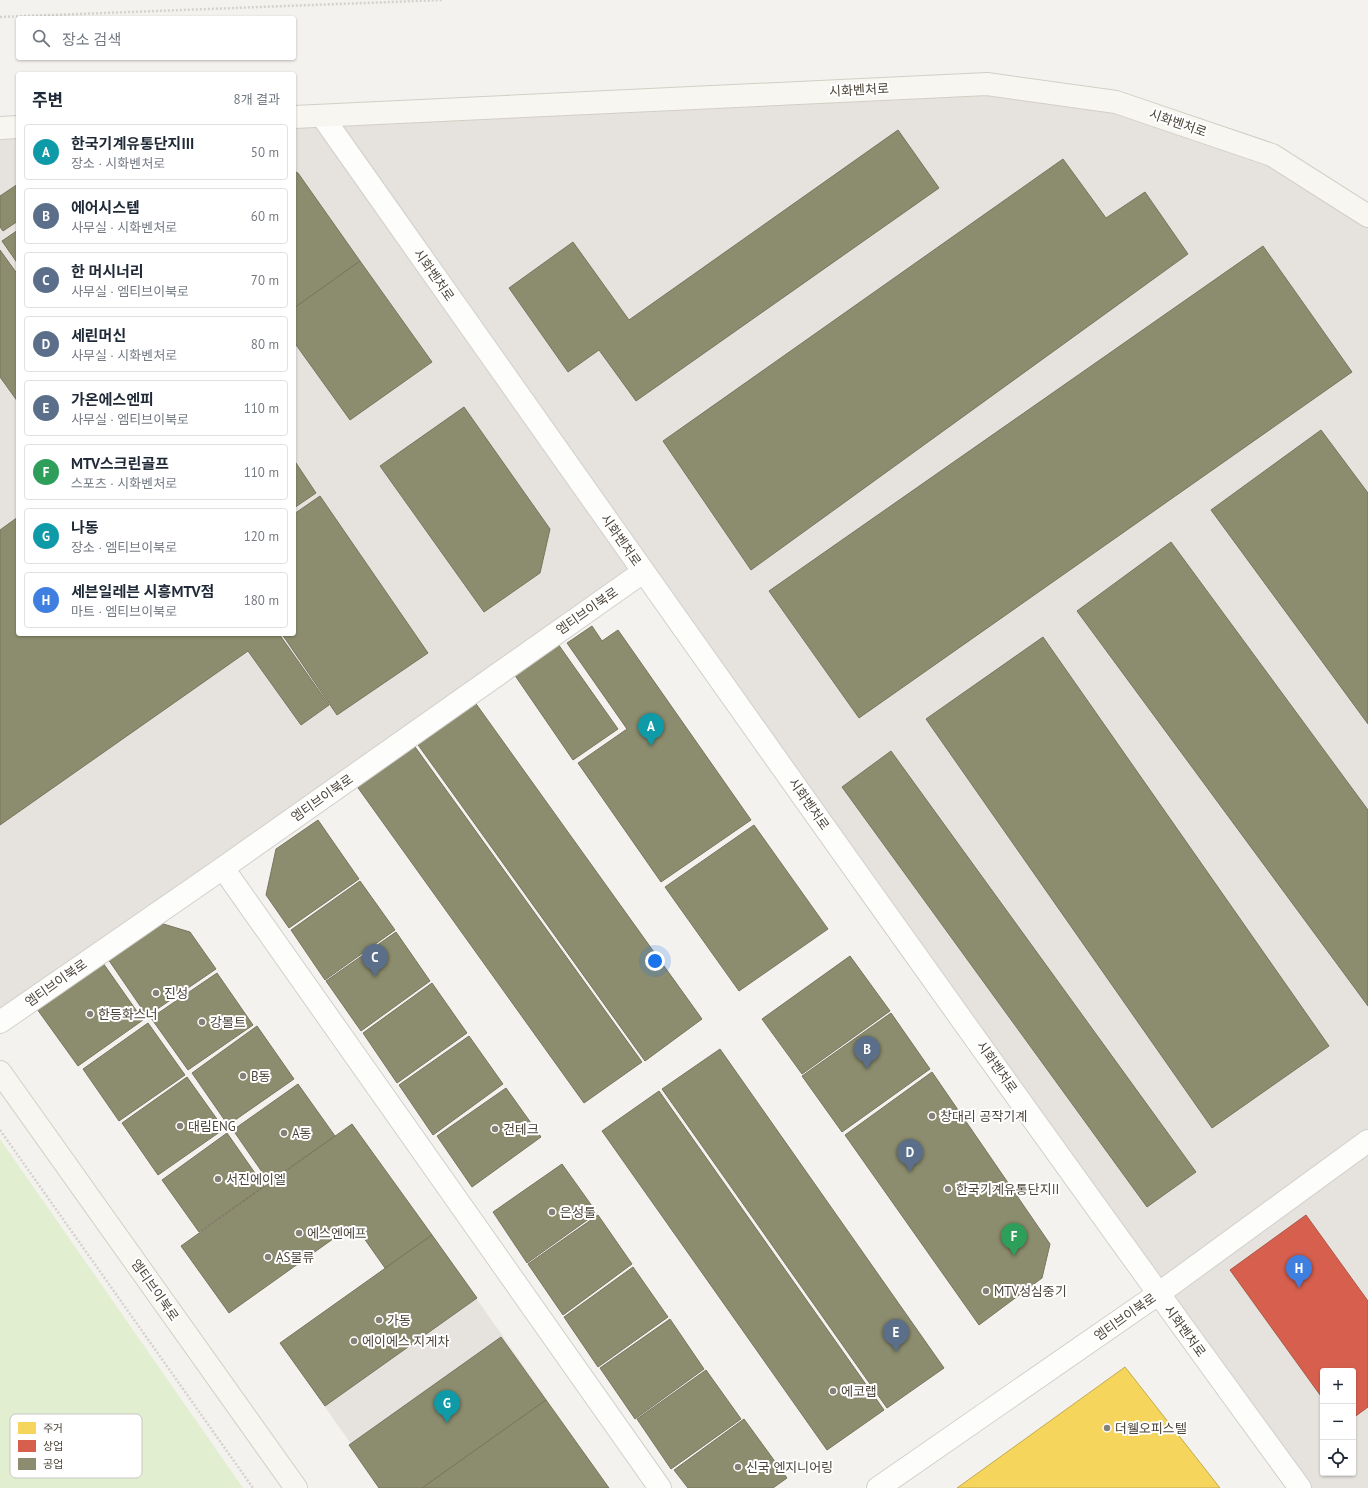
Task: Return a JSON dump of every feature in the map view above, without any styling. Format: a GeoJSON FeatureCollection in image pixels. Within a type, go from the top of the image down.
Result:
{"type":"FeatureCollection","features":[{"type":"Feature","properties":{"kind":"street","name":"시화벤처로"},"geometry":{"type":"LineString","coordinates":[[296,117],[987,84],[1116,102],[1272,155],[1368,216]]}},
{"type":"Feature","properties":{"kind":"street","name":"시화벤처로"},"geometry":{"type":"LineString","coordinates":[[322,116],[643,572],[1158,1294],[1300,1488]]}},
{"type":"Feature","properties":{"kind":"street"},"geometry":{"type":"LineString","coordinates":[[0,128],[16,127]]}},
{"type":"Feature","properties":{"kind":"street","name":"엠티브이북로"},"geometry":{"type":"LineString","coordinates":[[0,1022],[223,868],[643,572]]}},
{"type":"Feature","properties":{"kind":"street"},"geometry":{"type":"LineString","coordinates":[[223,868],[660,1488]]}},
{"type":"Feature","properties":{"kind":"street","name":"엠티브이북로"},"geometry":{"type":"LineString","coordinates":[[0,1072],[296,1488]]}},
{"type":"Feature","properties":{"kind":"street","name":"엠티브이북로"},"geometry":{"type":"LineString","coordinates":[[878,1488],[1158,1294],[1368,1141]]}},
{"type":"Feature","properties":{"kind":"path"},"geometry":{"type":"LineString","coordinates":[[26,16],[442,0]]}},
{"type":"Feature","properties":{"kind":"path"},"geometry":{"type":"LineString","coordinates":[[0,17],[16,16]]}},
{"type":"Feature","properties":{"kind":"path"},"geometry":{"type":"LineString","coordinates":[[0,1130],[253,1488]]}},
{"type":"Feature","properties":{"kind":"shaded area"},"geometry":{"type":"Polygon","coordinates":[[[987,84],[1116,102],[1272,155],[1368,216],[1368,1488],[1301,1488],[643,572],[0,1021],[0,128],[16,127],[16,636],[296,636],[296,117],[987,84]]]}},
{"type":"Feature","properties":{"kind":"shaded area"},"geometry":{"type":"Polygon","coordinates":[[[432,1235],[609,1488],[382,1488],[280,1343],[432,1235]]]}},
{"type":"Feature","properties":{"kind":"green space"},"geometry":{"type":"Polygon","coordinates":[[[0,1139],[243,1488],[0,1488],[0,1139]]]}},
{"type":"Feature","properties":{"kind":"building: 주거","name":"더웰오피스텔"},"geometry":{"type":"Polygon","coordinates":[[[1125,1367],[1220,1488],[957,1488],[1125,1367]]]}},
{"type":"Feature","properties":{"kind":"building: 상업"},"geometry":{"type":"Polygon","coordinates":[[[1306,1215],[1368,1301],[1368,1407],[1356,1416],[1356,1368],[1320,1368],[1320,1395],[1230,1270],[1306,1215]]]}},
{"type":"Feature","properties":{"kind":"building: 공업"},"geometry":{"type":"Polygon","coordinates":[[[898,130],[939,188],[636,401],[599,350],[568,372],[509,288],[573,242],[629,320],[898,130]]]}},
{"type":"Feature","properties":{"kind":"building: 공업"},"geometry":{"type":"Polygon","coordinates":[[[1063,159],[1106,218],[1145,192],[1188,254],[751,570],[663,441],[1063,159]]]}},
{"type":"Feature","properties":{"kind":"building: 공업"},"geometry":{"type":"Polygon","coordinates":[[[296,172],[298,173],[360,261],[296,307],[296,172]]]}},
{"type":"Feature","properties":{"kind":"building: 공업"},"geometry":{"type":"Polygon","coordinates":[[[16,185],[16,222],[3,231],[0,227],[0,196],[16,185]]]}},
{"type":"Feature","properties":{"kind":"building: 공업"},"geometry":{"type":"Polygon","coordinates":[[[16,231],[16,261],[2,241],[16,231]]]}},
{"type":"Feature","properties":{"kind":"building: 공업"},"geometry":{"type":"Polygon","coordinates":[[[1263,246],[1352,372],[859,718],[769,591],[1263,246]]]}},
{"type":"Feature","properties":{"kind":"building: 공업"},"geometry":{"type":"Polygon","coordinates":[[[0,250],[16,272],[16,399],[0,377],[0,250]]]}},
{"type":"Feature","properties":{"kind":"building: 공업"},"geometry":{"type":"Polygon","coordinates":[[[360,261],[432,362],[350,420],[296,345],[296,307],[360,261]]]}},
{"type":"Feature","properties":{"kind":"building: 공업"},"geometry":{"type":"Polygon","coordinates":[[[464,407],[550,529],[540,573],[484,612],[380,466],[464,407]]]}},
{"type":"Feature","properties":{"kind":"building: 공업"},"geometry":{"type":"Polygon","coordinates":[[[1321,430],[1368,493],[1368,724],[1211,510],[1321,430]]]}},
{"type":"Feature","properties":{"kind":"building: 공업"},"geometry":{"type":"Polygon","coordinates":[[[296,463],[316,493],[296,507],[296,463]]]}},
{"type":"Feature","properties":{"kind":"building: 공업"},"geometry":{"type":"Polygon","coordinates":[[[320,496],[428,653],[337,715],[283,636],[296,636],[296,513],[320,496]]]}},
{"type":"Feature","properties":{"kind":"building: 공업"},"geometry":{"type":"Polygon","coordinates":[[[16,518],[16,636],[280,636],[329,705],[301,725],[248,651],[0,825],[0,530],[16,518]]]}},
{"type":"Feature","properties":{"kind":"building: 공업"},"geometry":{"type":"Polygon","coordinates":[[[1171,542],[1368,810],[1368,1006],[1077,611],[1171,542]]]}},
{"type":"Feature","properties":{"kind":"building: 공업"},"geometry":{"type":"Polygon","coordinates":[[[592,626],[602,641],[618,630],[751,820],[661,882],[578,763],[627,729],[567,643],[592,626]]]}},
{"type":"Feature","properties":{"kind":"building: 공업"},"geometry":{"type":"Polygon","coordinates":[[[1043,637],[1329,1046],[1212,1128],[926,719],[1043,637]]]}},
{"type":"Feature","properties":{"kind":"building: 공업"},"geometry":{"type":"Polygon","coordinates":[[[558,644],[618,729],[573,760],[514,674],[558,644]]]}},
{"type":"Feature","properties":{"kind":"building: 공업"},"geometry":{"type":"Polygon","coordinates":[[[474,701],[702,1019],[645,1061],[416,742],[474,701]]]}},
{"type":"Feature","properties":{"kind":"building: 공업"},"geometry":{"type":"Polygon","coordinates":[[[413,744],[642,1062],[584,1103],[356,785],[413,744]]]}},
{"type":"Feature","properties":{"kind":"building: 공업"},"geometry":{"type":"Polygon","coordinates":[[[891,751],[1196,1172],[1147,1207],[842,787],[891,751]]]}},
{"type":"Feature","properties":{"kind":"building: 공업"},"geometry":{"type":"Polygon","coordinates":[[[318,820],[359,879],[289,928],[266,895],[276,849],[318,820]]]}},
{"type":"Feature","properties":{"kind":"building: 공업"},"geometry":{"type":"Polygon","coordinates":[[[754,825],[828,929],[739,991],[665,887],[754,825]]]}},
{"type":"Feature","properties":{"kind":"building: 공업"},"geometry":{"type":"Polygon","coordinates":[[[360,881],[395,930],[325,980],[291,930],[360,881]]]}},
{"type":"Feature","properties":{"kind":"building: 공업","name":"진성"},"geometry":{"type":"Polygon","coordinates":[[[160,923],[190,932],[216,969],[147,1016],[108,959],[160,923]]]}},
{"type":"Feature","properties":{"kind":"building: 공업"},"geometry":{"type":"Polygon","coordinates":[[[396,932],[430,981],[361,1031],[326,981],[396,932]]]}},
{"type":"Feature","properties":{"kind":"building: 공업"},"geometry":{"type":"Polygon","coordinates":[[[850,956],[890,1011],[802,1074],[762,1019],[850,956]]]}},
{"type":"Feature","properties":{"kind":"building: 공업","name":"한등화스너"},"geometry":{"type":"Polygon","coordinates":[[[103,963],[143,1020],[78,1066],[37,1009],[103,963]]]}},
{"type":"Feature","properties":{"kind":"building: 공업","name":"강볼트"},"geometry":{"type":"Polygon","coordinates":[[[217,973],[253,1025],[188,1070],[151,1018],[217,973]]]}},
{"type":"Feature","properties":{"kind":"building: 공업"},"geometry":{"type":"Polygon","coordinates":[[[432,983],[467,1033],[397,1083],[363,1033],[432,983]]]}},
{"type":"Feature","properties":{"kind":"building: 공업"},"geometry":{"type":"Polygon","coordinates":[[[891,1013],[930,1069],[842,1132],[802,1076],[891,1013]]]}},
{"type":"Feature","properties":{"kind":"building: 공업"},"geometry":{"type":"Polygon","coordinates":[[[148,1023],[185,1075],[119,1121],[83,1069],[148,1023]]]}},
{"type":"Feature","properties":{"kind":"building: 공업","name":"B동"},"geometry":{"type":"Polygon","coordinates":[[[257,1026],[294,1079],[228,1125],[192,1073],[257,1026]]]}},
{"type":"Feature","properties":{"kind":"building: 공업"},"geometry":{"type":"Polygon","coordinates":[[[469,1036],[503,1084],[433,1135],[399,1085],[469,1036]]]}},
{"type":"Feature","properties":{"kind":"building: 공업"},"geometry":{"type":"Polygon","coordinates":[[[720,1049],[944,1368],[887,1408],[662,1089],[720,1049]]]}},
{"type":"Feature","properties":{"kind":"building: 공업","name":"한국기계유통단지II"},"geometry":{"type":"Polygon","coordinates":[[[932,1072],[1050,1244],[1042,1278],[979,1325],[845,1135],[932,1072]]]}},
{"type":"Feature","properties":{"kind":"building: 공업"},"geometry":{"type":"Polygon","coordinates":[[[187,1077],[224,1129],[158,1175],[122,1123],[187,1077]]]}},
{"type":"Feature","properties":{"kind":"building: 공업","name":"A동"},"geometry":{"type":"Polygon","coordinates":[[[298,1084],[335,1136],[269,1182],[233,1130],[298,1084]]]}},
{"type":"Feature","properties":{"kind":"building: 공업"},"geometry":{"type":"Polygon","coordinates":[[[506,1088],[541,1137],[472,1187],[437,1136],[506,1088]]]}},
{"type":"Feature","properties":{"kind":"building: 공업"},"geometry":{"type":"Polygon","coordinates":[[[659,1091],[884,1410],[827,1450],[602,1131],[659,1091]]]}},
{"type":"Feature","properties":{"kind":"building: 공업"},"geometry":{"type":"Polygon","coordinates":[[[352,1124],[432,1235],[385,1268],[354,1224],[229,1313],[181,1246],[352,1124]]]}},
{"type":"Feature","properties":{"kind":"building: 공업"},"geometry":{"type":"Polygon","coordinates":[[[227,1133],[264,1186],[199,1232],[162,1180],[227,1133]]]}},
{"type":"Feature","properties":{"kind":"building: 공업"},"geometry":{"type":"Polygon","coordinates":[[[562,1164],[597,1213],[527,1263],[493,1212],[562,1164]]]}},
{"type":"Feature","properties":{"kind":"building: 공업"},"geometry":{"type":"Polygon","coordinates":[[[598,1215],[632,1264],[563,1315],[528,1264],[598,1215]]]}},
{"type":"Feature","properties":{"kind":"building: 공업","name":"가동"},"geometry":{"type":"Polygon","coordinates":[[[432,1235],[477,1298],[325,1406],[280,1343],[432,1235]]]}},
{"type":"Feature","properties":{"kind":"building: 공업"},"geometry":{"type":"Polygon","coordinates":[[[633,1267],[668,1317],[598,1367],[564,1317],[633,1267]]]}},
{"type":"Feature","properties":{"kind":"building: 공업"},"geometry":{"type":"Polygon","coordinates":[[[670,1319],[704,1369],[635,1419],[600,1368],[670,1319]]]}},
{"type":"Feature","properties":{"kind":"building: 공업"},"geometry":{"type":"Polygon","coordinates":[[[501,1337],[546,1400],[422,1488],[379,1488],[349,1445],[501,1337]]]}},
{"type":"Feature","properties":{"kind":"building: 공업"},"geometry":{"type":"Polygon","coordinates":[[[706,1370],[741,1419],[671,1469],[637,1419],[706,1370]]]}},
{"type":"Feature","properties":{"kind":"building: 공업"},"geometry":{"type":"Polygon","coordinates":[[[546,1400],[609,1488],[422,1488],[546,1400]]]}},
{"type":"Feature","properties":{"kind":"building: 공업"},"geometry":{"type":"Polygon","coordinates":[[[744,1419],[787,1478],[773,1488],[688,1488],[674,1470],[744,1419]]]}},
{"type":"Feature","properties":{"kind":"place","name":"한국기계유통단지III"},"geometry":{"type":"Point","coordinates":[651,746]}},
{"type":"Feature","properties":{"kind":"place","name":"한 머시너리"},"geometry":{"type":"Point","coordinates":[375,977]}},
{"type":"Feature","properties":{"kind":"place","name":"진성"},"geometry":{"type":"Point","coordinates":[156,993]}},
{"type":"Feature","properties":{"kind":"place","name":"한등화스너"},"geometry":{"type":"Point","coordinates":[90,1014]}},
{"type":"Feature","properties":{"kind":"place","name":"강볼트"},"geometry":{"type":"Point","coordinates":[202,1022]}},
{"type":"Feature","properties":{"kind":"place","name":"에어시스템"},"geometry":{"type":"Point","coordinates":[867,1069]}},
{"type":"Feature","properties":{"kind":"place","name":"B동"},"geometry":{"type":"Point","coordinates":[243,1076]}},
{"type":"Feature","properties":{"kind":"place","name":"창대리 공작기계"},"geometry":{"type":"Point","coordinates":[932,1116]}},
{"type":"Feature","properties":{"kind":"place","name":"대림ENG"},"geometry":{"type":"Point","coordinates":[180,1126]}},
{"type":"Feature","properties":{"kind":"place","name":"건테크"},"geometry":{"type":"Point","coordinates":[495,1129]}},
{"type":"Feature","properties":{"kind":"place","name":"A동"},"geometry":{"type":"Point","coordinates":[284,1133]}},
{"type":"Feature","properties":{"kind":"place","name":"세린머신"},"geometry":{"type":"Point","coordinates":[910,1172]}},
{"type":"Feature","properties":{"kind":"place","name":"서진에이엘"},"geometry":{"type":"Point","coordinates":[218,1179]}},
{"type":"Feature","properties":{"kind":"place","name":"한국기계유통단지II"},"geometry":{"type":"Point","coordinates":[948,1189]}},
{"type":"Feature","properties":{"kind":"place","name":"은성툴"},"geometry":{"type":"Point","coordinates":[552,1212]}},
{"type":"Feature","properties":{"kind":"place","name":"에스엔에프"},"geometry":{"type":"Point","coordinates":[299,1233]}},
{"type":"Feature","properties":{"kind":"place","name":"MTV스크린골프"},"geometry":{"type":"Point","coordinates":[1014,1256]}},
{"type":"Feature","properties":{"kind":"place","name":"AS물류"},"geometry":{"type":"Point","coordinates":[268,1257]}},
{"type":"Feature","properties":{"kind":"place","name":"세븐일레븐 시흥MTV점"},"geometry":{"type":"Point","coordinates":[1299,1288]}},
{"type":"Feature","properties":{"kind":"place","name":"MTV성심중기"},"geometry":{"type":"Point","coordinates":[986,1291]}},
{"type":"Feature","properties":{"kind":"place","name":"가동"},"geometry":{"type":"Point","coordinates":[379,1320]}},
{"type":"Feature","properties":{"kind":"place","name":"에이에스 지게차"},"geometry":{"type":"Point","coordinates":[354,1341]}},
{"type":"Feature","properties":{"kind":"place","name":"가온에스엔피"},"geometry":{"type":"Point","coordinates":[896,1352]}},
{"type":"Feature","properties":{"kind":"place","name":"에코랩"},"geometry":{"type":"Point","coordinates":[833,1391]}},
{"type":"Feature","properties":{"kind":"place","name":"나동"},"geometry":{"type":"Point","coordinates":[447,1423]}},
{"type":"Feature","properties":{"kind":"place","name":"더웰오피스텔"},"geometry":{"type":"Point","coordinates":[1107,1428]}},
{"type":"Feature","properties":{"kind":"place","name":"신국 엔지니어링"},"geometry":{"type":"Point","coordinates":[738,1467]}}]}
